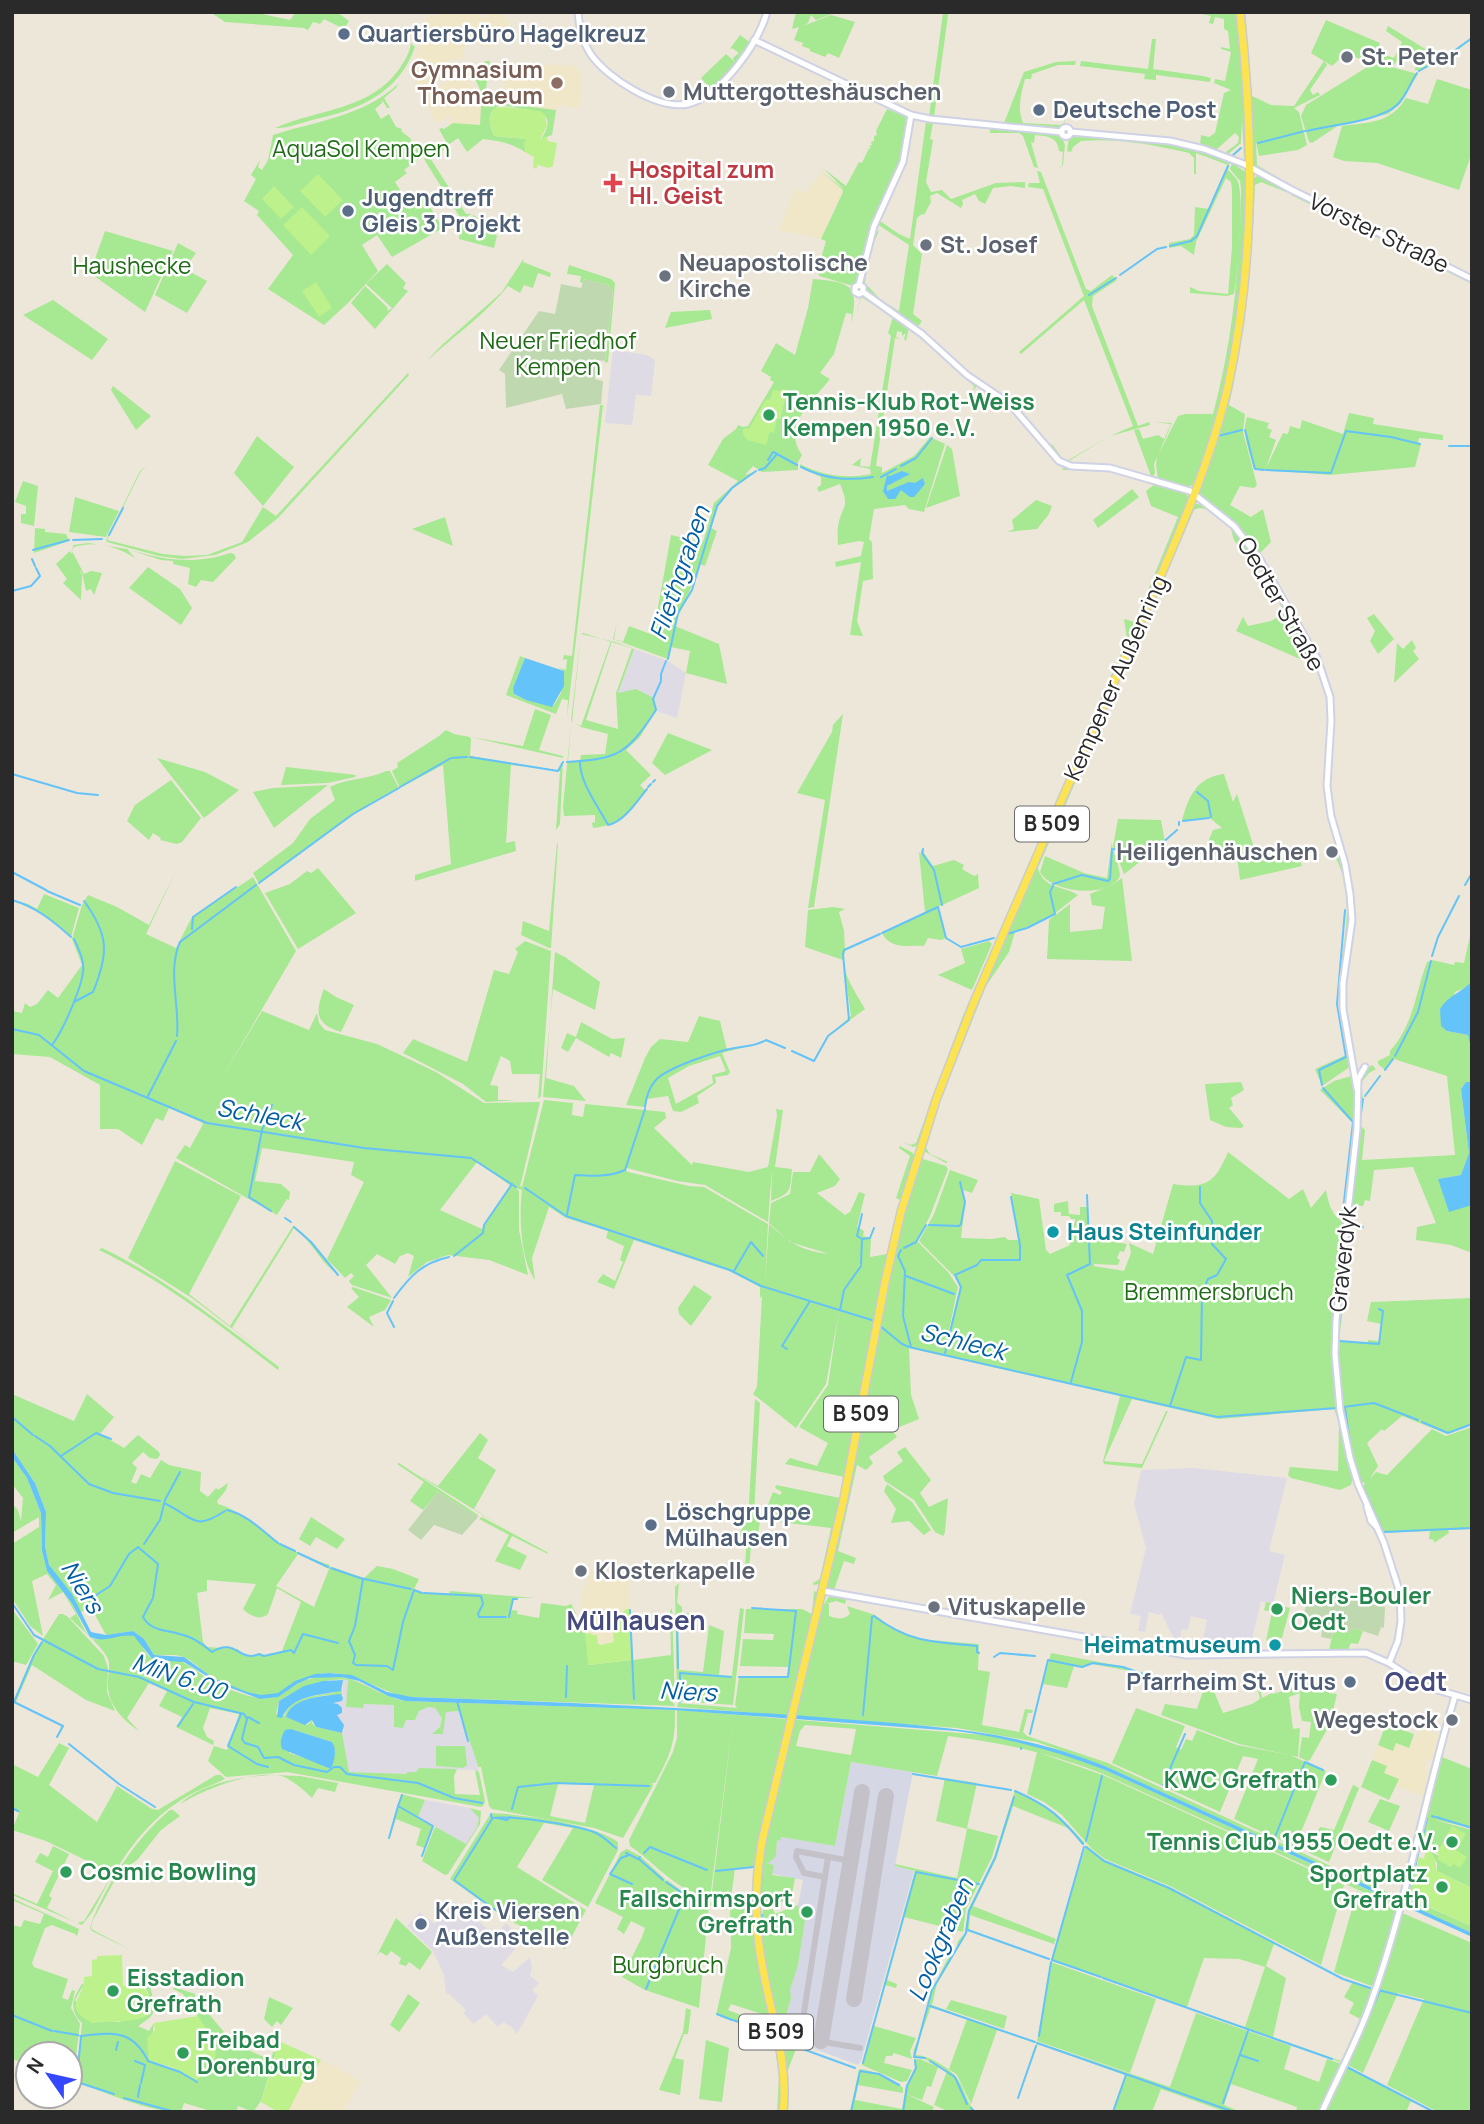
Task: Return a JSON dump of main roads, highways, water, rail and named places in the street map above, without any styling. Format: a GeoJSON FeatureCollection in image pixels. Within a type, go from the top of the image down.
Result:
{"type":"FeatureCollection","features":[{"type":"Feature","properties":{"kind":"main road"},"geometry":{"type":"LineString","coordinates":[[578,12],[584,42],[597,62],[626,85],[655,100],[677,105],[697,100],[720,84],[754,40],[767,12]]}},
{"type":"Feature","properties":{"kind":"main road","name":"Kempener Außenring"},"geometry":{"type":"LineString","coordinates":[[823,1591],[854,1452],[901,1212],[943,1079],[1187,512],[1191,493],[1200,477],[1223,406],[1236,345],[1246,259],[1249,153],[1240,12]]}},
{"type":"Feature","properties":{"kind":"main road","name":"Vorster Straße"},"geometry":{"type":"LineString","coordinates":[[754,40],[911,115],[1062,132],[1067,128],[1071,132],[1177,142],[1240,163],[1286,188]]}},
{"type":"Feature","properties":{"kind":"main road","name":"Oedter Straße"},"geometry":{"type":"LineString","coordinates":[[911,115],[903,162],[865,253],[859,285],[863,287],[863,292],[922,334],[967,375],[1015,408],[1051,454],[1061,462],[1074,466],[1104,466],[1172,486],[1191,493],[1223,516],[1255,552],[1317,658],[1327,683],[1331,712],[1328,799],[1347,873],[1351,903],[1343,1001],[1346,1034],[1357,1089]]}},
{"type":"Feature","properties":{"kind":"main road"},"geometry":{"type":"LineString","coordinates":[[1240,163],[1249,153]]}},
{"type":"Feature","properties":{"kind":"main road","name":"Vorster Straße"},"geometry":{"type":"LineString","coordinates":[[1222,156],[1472,279]]}},
{"type":"Feature","properties":{"kind":"main road"},"geometry":{"type":"LineString","coordinates":[[1249,185],[1258,175]]}},
{"type":"Feature","properties":{"kind":"main road","name":"Oedter Straße"},"geometry":{"type":"LineString","coordinates":[[1191,493],[1223,516]]}},
{"type":"Feature","properties":{"kind":"main road"},"geometry":{"type":"LineString","coordinates":[[1187,512],[1201,502]]}},
{"type":"Feature","properties":{"kind":"main road"},"geometry":{"type":"LineString","coordinates":[[1357,1089],[1360,1074],[1365,1067]]}},
{"type":"Feature","properties":{"kind":"main road","name":"Graverdyk"},"geometry":{"type":"LineString","coordinates":[[1357,1089],[1358,1114],[1335,1335],[1340,1408],[1350,1458],[1369,1516],[1377,1527],[1401,1601],[1398,1641],[1389,1663]]}},
{"type":"Feature","properties":{"kind":"main road"},"geometry":{"type":"LineString","coordinates":[[823,1591],[1186,1656],[1347,1653],[1372,1655],[1424,1686],[1472,1700]]}},
{"type":"Feature","properties":{"kind":"main road","name":"B 509"},"geometry":{"type":"LineString","coordinates":[[783,2112],[784,2072],[761,1962],[756,1899],[762,1841],[823,1591]]}},
{"type":"Feature","properties":{"kind":"main road"},"geometry":{"type":"LineString","coordinates":[[820,1602],[832,1592]]}},
{"type":"Feature","properties":{"kind":"main road"},"geometry":{"type":"LineString","coordinates":[[1322,2112],[1370,2004],[1400,1907],[1455,1696]]}},
{"type":"Feature","properties":{"kind":"water"},"geometry":{"type":"Polygon","coordinates":[[[902,471],[910,474],[887,486],[887,491],[923,478],[925,484],[914,497],[901,490],[895,499],[888,499],[883,491],[887,475],[902,471]]]}},
{"type":"Feature","properties":{"kind":"water"},"geometry":{"type":"Polygon","coordinates":[[[525,658],[564,671],[564,686],[552,707],[514,694],[513,688],[525,658]]]}},
{"type":"Feature","properties":{"kind":"water"},"geometry":{"type":"Polygon","coordinates":[[[1472,981],[1472,1056],[1468,1035],[1447,1031],[1441,1026],[1440,1009],[1447,1000],[1472,981]]]}},
{"type":"Feature","properties":{"kind":"water"},"geometry":{"type":"Polygon","coordinates":[[[1466,1082],[1472,1082],[1472,1205],[1449,1212],[1438,1179],[1461,1175],[1469,1153],[1461,1089],[1466,1082]]]}},
{"type":"Feature","properties":{"kind":"water"},"geometry":{"type":"Polygon","coordinates":[[[12,1449],[35,1483],[46,1512],[45,1546],[49,1565],[72,1594],[91,1632],[106,1635],[133,1631],[144,1639],[154,1655],[184,1657],[213,1678],[247,1692],[261,1695],[278,1693],[295,1681],[315,1674],[329,1673],[352,1675],[387,1692],[412,1697],[779,1714],[937,1727],[1005,1737],[1073,1754],[1107,1767],[1472,1933],[1472,1937],[1105,1770],[1050,1751],[994,1737],[956,1731],[673,1710],[405,1701],[388,1696],[359,1681],[342,1677],[310,1678],[278,1697],[260,1699],[218,1683],[184,1662],[153,1660],[134,1636],[101,1639],[90,1637],[71,1602],[47,1571],[42,1551],[41,1513],[27,1478],[12,1457],[12,1449]]]}},
{"type":"Feature","properties":{"kind":"water"},"geometry":{"type":"Polygon","coordinates":[[[343,1680],[341,1691],[299,1700],[286,1710],[282,1718],[277,1717],[279,1701],[304,1686],[343,1680]]]}},
{"type":"Feature","properties":{"kind":"water"},"geometry":{"type":"Polygon","coordinates":[[[341,1694],[342,1701],[333,1703],[342,1708],[342,1713],[337,1715],[344,1725],[342,1733],[316,1727],[312,1720],[305,1725],[286,1717],[289,1710],[301,1701],[341,1694]]]}},
{"type":"Feature","properties":{"kind":"water"},"geometry":{"type":"Polygon","coordinates":[[[291,1729],[332,1742],[335,1753],[331,1769],[282,1749],[283,1734],[285,1730],[291,1729]]]}},
{"type":"Feature","properties":{"kind":"waterway"},"geometry":{"type":"LineString","coordinates":[[1419,71],[1472,38]]}},
{"type":"Feature","properties":{"kind":"waterway"},"geometry":{"type":"LineString","coordinates":[[1307,131],[1367,119],[1389,110],[1403,98],[1417,73]]}},
{"type":"Feature","properties":{"kind":"waterway"},"geometry":{"type":"LineString","coordinates":[[1258,143],[1305,131]]}},
{"type":"Feature","properties":{"kind":"waterway"},"geometry":{"type":"LineString","coordinates":[[1232,156],[1241,148]]}},
{"type":"Feature","properties":{"kind":"waterway"},"geometry":{"type":"LineString","coordinates":[[1170,246],[1191,241],[1197,236],[1228,166]]}},
{"type":"Feature","properties":{"kind":"waterway"},"geometry":{"type":"LineString","coordinates":[[1120,275],[1157,249],[1166,247]]}},
{"type":"Feature","properties":{"kind":"waterway"},"geometry":{"type":"LineString","coordinates":[[1089,295],[1116,278]]}},
{"type":"Feature","properties":{"kind":"waterway"},"geometry":{"type":"LineString","coordinates":[[1218,436],[1242,430]]}},
{"type":"Feature","properties":{"kind":"waterway"},"geometry":{"type":"LineString","coordinates":[[1245,430],[1255,469],[1264,470]]}},
{"type":"Feature","properties":{"kind":"waterway"},"geometry":{"type":"LineString","coordinates":[[1266,470],[1331,473],[1346,431],[1420,444]]}},
{"type":"Feature","properties":{"kind":"waterway","name":"Fliethgraben"},"geometry":{"type":"LineString","coordinates":[[901,466],[916,458],[932,438]]}},
{"type":"Feature","properties":{"kind":"waterway"},"geometry":{"type":"LineString","coordinates":[[1449,446],[1472,446]]}},
{"type":"Feature","properties":{"kind":"waterway","name":"Fliethgraben"},"geometry":{"type":"LineString","coordinates":[[768,460],[773,452],[776,453]]}},
{"type":"Feature","properties":{"kind":"waterway","name":"Fliethgraben"},"geometry":{"type":"LineString","coordinates":[[759,470],[765,468],[777,454],[797,465]]}},
{"type":"Feature","properties":{"kind":"waterway","name":"Fliethgraben"},"geometry":{"type":"LineString","coordinates":[[801,467],[836,478],[873,477]]}},
{"type":"Feature","properties":{"kind":"waterway","name":"Fliethgraben"},"geometry":{"type":"LineString","coordinates":[[881,477],[896,469]]}},
{"type":"Feature","properties":{"kind":"waterway","name":"Fliethgraben"},"geometry":{"type":"LineString","coordinates":[[668,659],[678,613],[692,590],[717,506],[732,488],[756,471]]}},
{"type":"Feature","properties":{"kind":"waterway"},"geometry":{"type":"LineString","coordinates":[[109,535],[123,508]]}},
{"type":"Feature","properties":{"kind":"waterway"},"geometry":{"type":"LineString","coordinates":[[73,540],[102,539]]}},
{"type":"Feature","properties":{"kind":"waterway"},"geometry":{"type":"LineString","coordinates":[[33,550],[69,540]]}},
{"type":"Feature","properties":{"kind":"waterway"},"geometry":{"type":"LineString","coordinates":[[32,559],[35,566]]}},
{"type":"Feature","properties":{"kind":"waterway"},"geometry":{"type":"LineString","coordinates":[[12,591],[31,586],[40,576],[36,568]]}},
{"type":"Feature","properties":{"kind":"waterway","name":"Fliethgraben"},"geometry":{"type":"LineString","coordinates":[[661,680],[666,661]]}},
{"type":"Feature","properties":{"kind":"waterway","name":"Fliethgraben"},"geometry":{"type":"LineString","coordinates":[[567,762],[610,756],[629,745],[656,710],[653,699],[661,681]]}},
{"type":"Feature","properties":{"kind":"waterway"},"geometry":{"type":"LineString","coordinates":[[400,787],[451,758],[467,757]]}},
{"type":"Feature","properties":{"kind":"waterway"},"geometry":{"type":"LineString","coordinates":[[470,757],[558,771],[563,762]]}},
{"type":"Feature","properties":{"kind":"waterway"},"geometry":{"type":"LineString","coordinates":[[580,762],[586,786],[608,825],[625,815],[647,789]]}},
{"type":"Feature","properties":{"kind":"waterway"},"geometry":{"type":"LineString","coordinates":[[12,774],[77,793],[98,795]]}},
{"type":"Feature","properties":{"kind":"waterway"},"geometry":{"type":"LineString","coordinates":[[648,787],[651,784]]}},
{"type":"Feature","properties":{"kind":"waterway"},"geometry":{"type":"LineString","coordinates":[[259,883],[353,814],[399,788]]}},
{"type":"Feature","properties":{"kind":"waterway"},"geometry":{"type":"LineString","coordinates":[[1197,792],[1208,801],[1211,817]]}},
{"type":"Feature","properties":{"kind":"waterway"},"geometry":{"type":"LineString","coordinates":[[1183,821],[1209,818]]}},
{"type":"Feature","properties":{"kind":"waterway"},"geometry":{"type":"LineString","coordinates":[[1114,849],[1152,852],[1177,830]]}},
{"type":"Feature","properties":{"kind":"waterway"},"geometry":{"type":"LineString","coordinates":[[923,849],[922,853],[934,870],[942,905]]}},
{"type":"Feature","properties":{"kind":"waterway"},"geometry":{"type":"LineString","coordinates":[[1053,884],[1082,875],[1108,881],[1112,849]]}},
{"type":"Feature","properties":{"kind":"waterway"},"geometry":{"type":"LineString","coordinates":[[12,872],[46,890]]}},
{"type":"Feature","properties":{"kind":"waterway"},"geometry":{"type":"LineString","coordinates":[[1465,885],[1472,873]]}},
{"type":"Feature","properties":{"kind":"waterway"},"geometry":{"type":"LineString","coordinates":[[177,1036],[174,965],[180,942],[256,885]]}},
{"type":"Feature","properties":{"kind":"waterway"},"geometry":{"type":"LineString","coordinates":[[1007,934],[1027,928],[1055,914],[1050,892],[1053,886]]}},
{"type":"Feature","properties":{"kind":"waterway"},"geometry":{"type":"LineString","coordinates":[[192,929],[193,917],[236,887]]}},
{"type":"Feature","properties":{"kind":"waterway"},"geometry":{"type":"LineString","coordinates":[[47,891],[80,905]]}},
{"type":"Feature","properties":{"kind":"waterway"},"geometry":{"type":"LineString","coordinates":[[1432,956],[1438,937],[1459,896]]}},
{"type":"Feature","properties":{"kind":"waterway"},"geometry":{"type":"LineString","coordinates":[[12,900],[29,906],[71,937]]}},
{"type":"Feature","properties":{"kind":"waterway"},"geometry":{"type":"LineString","coordinates":[[74,1002],[93,992],[104,955],[102,934],[84,901]]}},
{"type":"Feature","properties":{"kind":"waterway"},"geometry":{"type":"LineString","coordinates":[[882,933],[938,907],[946,938],[961,947],[994,938]]}},
{"type":"Feature","properties":{"kind":"waterway"},"geometry":{"type":"LineString","coordinates":[[1322,1085],[1319,1070],[1346,1057],[1337,1004],[1345,910]]}},
{"type":"Feature","properties":{"kind":"waterway"},"geometry":{"type":"LineString","coordinates":[[792,1051],[814,1061],[828,1036],[849,1020],[844,950],[880,934]]}},
{"type":"Feature","properties":{"kind":"waterway"},"geometry":{"type":"LineString","coordinates":[[52,1045],[66,1020],[82,979],[83,963],[74,939]]}},
{"type":"Feature","properties":{"kind":"waterway"},"geometry":{"type":"LineString","coordinates":[[1395,1056],[1418,1012],[1431,961]]}},
{"type":"Feature","properties":{"kind":"waterway","name":"Schleck"},"geometry":{"type":"LineString","coordinates":[[12,1029],[39,1035],[84,1071],[207,1123],[364,1148],[471,1158],[516,1187]]}},
{"type":"Feature","properties":{"kind":"waterway"},"geometry":{"type":"LineString","coordinates":[[645,1107],[655,1081],[680,1066],[766,1040],[785,1048]]}},
{"type":"Feature","properties":{"kind":"waterway"},"geometry":{"type":"LineString","coordinates":[[148,1096],[176,1041]]}},
{"type":"Feature","properties":{"kind":"waterway"},"geometry":{"type":"LineString","coordinates":[[1385,1070],[1393,1059]]}},
{"type":"Feature","properties":{"kind":"waterway"},"geometry":{"type":"LineString","coordinates":[[1365,1096],[1380,1076]]}},
{"type":"Feature","properties":{"kind":"waterway"},"geometry":{"type":"LineString","coordinates":[[1323,1088],[1353,1122],[1342,1219]]}},
{"type":"Feature","properties":{"kind":"waterway"},"geometry":{"type":"LineString","coordinates":[[1361,1113],[1363,1099]]}},
{"type":"Feature","properties":{"kind":"waterway"},"geometry":{"type":"LineString","coordinates":[[271,1211],[249,1197],[262,1130],[272,1105]]}},
{"type":"Feature","properties":{"kind":"waterway"},"geometry":{"type":"LineString","coordinates":[[567,1214],[575,1175],[607,1175],[625,1170],[645,1109]]}},
{"type":"Feature","properties":{"kind":"waterway"},"geometry":{"type":"LineString","coordinates":[[1352,1205],[1360,1126]]}},
{"type":"Feature","properties":{"kind":"waterway"},"geometry":{"type":"LineString","coordinates":[[929,1225],[961,1224],[965,1202],[960,1182]]}},
{"type":"Feature","properties":{"kind":"waterway"},"geometry":{"type":"LineString","coordinates":[[454,1256],[483,1233],[484,1225],[512,1184]]}},
{"type":"Feature","properties":{"kind":"waterway"},"geometry":{"type":"LineString","coordinates":[[1170,1406],[1186,1357],[1201,1360],[1202,1293],[1208,1279],[1217,1275],[1226,1259],[1212,1244],[1212,1221],[1200,1203],[1200,1187]]}},
{"type":"Feature","properties":{"kind":"waterway","name":"Schleck"},"geometry":{"type":"LineString","coordinates":[[525,1188],[566,1216],[730,1270],[761,1286],[875,1321]]}},
{"type":"Feature","properties":{"kind":"waterway"},"geometry":{"type":"LineString","coordinates":[[1071,1382],[1082,1342],[1082,1311],[1067,1275],[1090,1264],[1087,1195]]}},
{"type":"Feature","properties":{"kind":"waterway"},"geometry":{"type":"LineString","coordinates":[[955,1275],[977,1265],[981,1260],[1020,1260],[1020,1245],[1011,1197]]}},
{"type":"Feature","properties":{"kind":"waterway"},"geometry":{"type":"LineString","coordinates":[[861,1264],[862,1239],[857,1236],[862,1214]]}},
{"type":"Feature","properties":{"kind":"waterway"},"geometry":{"type":"LineString","coordinates":[[285,1218],[291,1222]]}},
{"type":"Feature","properties":{"kind":"waterway"},"geometry":{"type":"LineString","coordinates":[[1341,1300],[1350,1224],[1363,1227]]}},
{"type":"Feature","properties":{"kind":"waterway"},"geometry":{"type":"LineString","coordinates":[[904,1248],[916,1242],[926,1225]]}},
{"type":"Feature","properties":{"kind":"waterway"},"geometry":{"type":"LineString","coordinates":[[294,1227],[311,1242],[338,1275]]}},
{"type":"Feature","properties":{"kind":"waterway"},"geometry":{"type":"LineString","coordinates":[[862,1239],[870,1238],[874,1228]]}},
{"type":"Feature","properties":{"kind":"waterway"},"geometry":{"type":"LineString","coordinates":[[734,1271],[751,1242],[763,1256]]}},
{"type":"Feature","properties":{"kind":"waterway"},"geometry":{"type":"LineString","coordinates":[[901,1250],[898,1256],[905,1271],[903,1316],[911,1347]]}},
{"type":"Feature","properties":{"kind":"waterway"},"geometry":{"type":"LineString","coordinates":[[394,1298],[417,1272],[431,1263],[449,1257]]}},
{"type":"Feature","properties":{"kind":"waterway"},"geometry":{"type":"LineString","coordinates":[[840,1310],[844,1290],[861,1266]]}},
{"type":"Feature","properties":{"kind":"waterway"},"geometry":{"type":"LineString","coordinates":[[906,1276],[954,1294]]}},
{"type":"Feature","properties":{"kind":"waterway"},"geometry":{"type":"LineString","coordinates":[[945,1353],[961,1287],[956,1277]]}},
{"type":"Feature","properties":{"kind":"waterway"},"geometry":{"type":"LineString","coordinates":[[393,1301],[387,1313],[394,1327]]}},
{"type":"Feature","properties":{"kind":"waterway"},"geometry":{"type":"LineString","coordinates":[[787,1349],[782,1346],[810,1301]]}},
{"type":"Feature","properties":{"kind":"waterway"},"geometry":{"type":"LineString","coordinates":[[1338,1336],[1341,1303]]}},
{"type":"Feature","properties":{"kind":"waterway"},"geometry":{"type":"LineString","coordinates":[[1339,1341],[1379,1344],[1383,1311],[1379,1309]]}},
{"type":"Feature","properties":{"kind":"waterway","name":"Schleck"},"geometry":{"type":"LineString","coordinates":[[879,1325],[909,1347],[1217,1417],[1337,1408]]}},
{"type":"Feature","properties":{"kind":"waterway"},"geometry":{"type":"LineString","coordinates":[[1338,1352],[1340,1378]]}},
{"type":"Feature","properties":{"kind":"waterway","name":"Schleck"},"geometry":{"type":"LineString","coordinates":[[1343,1407],[1374,1403],[1418,1420]]}},
{"type":"Feature","properties":{"kind":"waterway"},"geometry":{"type":"LineString","coordinates":[[1345,1408],[1352,1456],[1361,1482]]}},
{"type":"Feature","properties":{"kind":"waterway"},"geometry":{"type":"LineString","coordinates":[[12,1417],[33,1435]]}},
{"type":"Feature","properties":{"kind":"waterway","name":"Schleck"},"geometry":{"type":"LineString","coordinates":[[1422,1422],[1448,1433],[1472,1424]]}},
{"type":"Feature","properties":{"kind":"waterway"},"geometry":{"type":"LineString","coordinates":[[61,1456],[96,1433],[111,1439]]}},
{"type":"Feature","properties":{"kind":"waterway"},"geometry":{"type":"LineString","coordinates":[[35,1436],[50,1446],[89,1484],[113,1493],[160,1501]]}},
{"type":"Feature","properties":{"kind":"waterway"},"geometry":{"type":"LineString","coordinates":[[144,1544],[160,1520],[165,1500],[180,1472]]}},
{"type":"Feature","properties":{"kind":"waterway"},"geometry":{"type":"LineString","coordinates":[[1363,1487],[1383,1532],[1472,1528]]}},
{"type":"Feature","properties":{"kind":"waterway"},"geometry":{"type":"LineString","coordinates":[[164,1503],[200,1521],[206,1521],[225,1511]]}},
{"type":"Feature","properties":{"kind":"waterway"},"geometry":{"type":"LineString","coordinates":[[227,1510],[248,1519],[278,1543]]}},
{"type":"Feature","properties":{"kind":"waterway"},"geometry":{"type":"LineString","coordinates":[[280,1544],[295,1551]]}},
{"type":"Feature","properties":{"kind":"waterway","name":"Niers"},"geometry":{"type":"LineString","coordinates":[[93,1597],[110,1586],[129,1554],[138,1547],[158,1564],[153,1598],[143,1617],[155,1628],[191,1638],[212,1652],[227,1647],[252,1656],[291,1650],[294,1653],[303,1634],[338,1643]]}},
{"type":"Feature","properties":{"kind":"waterway"},"geometry":{"type":"LineString","coordinates":[[298,1553],[328,1567]]}},
{"type":"Feature","properties":{"kind":"waterway"},"geometry":{"type":"LineString","coordinates":[[331,1568],[360,1578],[411,1589]]}},
{"type":"Feature","properties":{"kind":"waterway"},"geometry":{"type":"LineString","coordinates":[[363,1579],[355,1626],[349,1641],[355,1655],[353,1663],[356,1665],[387,1666],[393,1670],[403,1622],[414,1590]]}},
{"type":"Feature","properties":{"kind":"waterway"},"geometry":{"type":"LineString","coordinates":[[414,1590],[422,1593]]}},
{"type":"Feature","properties":{"kind":"waterway"},"geometry":{"type":"LineString","coordinates":[[424,1593],[481,1596],[483,1604],[479,1617],[506,1617]]}},
{"type":"Feature","properties":{"kind":"waterway"},"geometry":{"type":"LineString","coordinates":[[509,1617],[513,1599],[517,1599]]}},
{"type":"Feature","properties":{"kind":"waterway","name":"MiN 6.00"},"geometry":{"type":"LineString","coordinates":[[12,1603],[34,1635],[98,1669],[139,1677],[194,1702],[244,1714],[247,1719],[242,1739],[245,1743],[258,1747],[264,1758],[278,1757],[294,1765],[327,1772],[334,1767],[340,1767],[347,1774],[418,1783],[454,1798],[482,1803]]}},
{"type":"Feature","properties":{"kind":"waterway"},"geometry":{"type":"LineString","coordinates":[[739,1677],[788,1677],[796,1611],[752,1608]]}},
{"type":"Feature","properties":{"kind":"waterway"},"geometry":{"type":"LineString","coordinates":[[630,1610],[634,1699]]}},
{"type":"Feature","properties":{"kind":"waterway","name":"Niers"},"geometry":{"type":"LineString","coordinates":[[677,1615],[678,1668]]}},
{"type":"Feature","properties":{"kind":"waterway"},"geometry":{"type":"LineString","coordinates":[[863,1715],[872,1617],[899,1632],[923,1640],[977,1646],[979,1653]]}},
{"type":"Feature","properties":{"kind":"waterway"},"geometry":{"type":"LineString","coordinates":[[42,1642],[14,1702],[63,1726],[57,1737]]}},
{"type":"Feature","properties":{"kind":"waterway"},"geometry":{"type":"LineString","coordinates":[[994,1657],[1000,1653],[1035,1656]]}},
{"type":"Feature","properties":{"kind":"waterway"},"geometry":{"type":"LineString","coordinates":[[1030,1734],[1048,1660],[1082,1667],[1093,1663],[1123,1667],[1146,1675]]}},
{"type":"Feature","properties":{"kind":"waterway"},"geometry":{"type":"LineString","coordinates":[[566,1697],[567,1666]]}},
{"type":"Feature","properties":{"kind":"waterway","name":"Niers"},"geometry":{"type":"LineString","coordinates":[[680,1702],[680,1673],[731,1677]]}},
{"type":"Feature","properties":{"kind":"waterway"},"geometry":{"type":"LineString","coordinates":[[457,1701],[468,1741]]}},
{"type":"Feature","properties":{"kind":"waterway"},"geometry":{"type":"LineString","coordinates":[[178,1726],[193,1704]]}},
{"type":"Feature","properties":{"kind":"waterway"},"geometry":{"type":"LineString","coordinates":[[241,1714],[228,1746],[257,1764],[268,1767]]}},
{"type":"Feature","properties":{"kind":"waterway"},"geometry":{"type":"LineString","coordinates":[[248,1717],[259,1723]]}},
{"type":"Feature","properties":{"kind":"waterway"},"geometry":{"type":"LineString","coordinates":[[1163,1785],[1185,1734]]}},
{"type":"Feature","properties":{"kind":"waterway"},"geometry":{"type":"LineString","coordinates":[[69,1744],[119,1784],[155,1807]]}},
{"type":"Feature","properties":{"kind":"waterway"},"geometry":{"type":"LineString","coordinates":[[1275,1837],[1305,1762],[1323,1770]]}},
{"type":"Feature","properties":{"kind":"waterway"},"geometry":{"type":"LineString","coordinates":[[913,1774],[1011,1790]]}},
{"type":"Feature","properties":{"kind":"waterway"},"geometry":{"type":"LineString","coordinates":[[1086,1841],[1102,1776]]}},
{"type":"Feature","properties":{"kind":"waterway"},"geometry":{"type":"LineString","coordinates":[[512,1809],[518,1787],[556,1783],[649,1786]]}},
{"type":"Feature","properties":{"kind":"waterway"},"geometry":{"type":"LineString","coordinates":[[1015,1791],[1053,1813],[1083,1844]]}},
{"type":"Feature","properties":{"kind":"waterway"},"geometry":{"type":"LineString","coordinates":[[402,1795],[398,1806],[433,1826],[422,1856]]}},
{"type":"Feature","properties":{"kind":"waterway","name":"Lookgraben"},"geometry":{"type":"LineString","coordinates":[[925,2058],[914,2057],[932,1990],[966,1933],[969,1911],[995,1858],[1014,1797]]}},
{"type":"Feature","properties":{"kind":"waterway"},"geometry":{"type":"LineString","coordinates":[[389,1838],[398,1806]]}},
{"type":"Feature","properties":{"kind":"waterway"},"geometry":{"type":"LineString","coordinates":[[12,1808],[18,1811]]}},
{"type":"Feature","properties":{"kind":"waterway"},"geometry":{"type":"LineString","coordinates":[[491,1814],[492,1819],[454,1880],[491,1907]]}},
{"type":"Feature","properties":{"kind":"waterway"},"geometry":{"type":"LineString","coordinates":[[497,1818],[507,1820],[510,1817]]}},
{"type":"Feature","properties":{"kind":"waterway"},"geometry":{"type":"LineString","coordinates":[[1436,1817],[1472,1828]]}},
{"type":"Feature","properties":{"kind":"waterway"},"geometry":{"type":"LineString","coordinates":[[492,1818],[528,1819],[585,1829],[600,1835],[616,1848]]}},
{"type":"Feature","properties":{"kind":"waterway"},"geometry":{"type":"LineString","coordinates":[[1421,1843],[1427,1818]]}},
{"type":"Feature","properties":{"kind":"waterway"},"geometry":{"type":"LineString","coordinates":[[1413,1876],[1420,1845]]}},
{"type":"Feature","properties":{"kind":"waterway"},"geometry":{"type":"LineString","coordinates":[[644,1853],[650,1847],[707,1870]]}},
{"type":"Feature","properties":{"kind":"waterway"},"geometry":{"type":"LineString","coordinates":[[1084,1847],[1052,1960],[1101,1977]]}},
{"type":"Feature","properties":{"kind":"waterway"},"geometry":{"type":"LineString","coordinates":[[1086,1847],[1104,1861],[1169,1888],[1343,1979],[1370,1988]]}},
{"type":"Feature","properties":{"kind":"waterway"},"geometry":{"type":"LineString","coordinates":[[626,1853],[638,1859],[640,1857]]}},
{"type":"Feature","properties":{"kind":"waterway"},"geometry":{"type":"LineString","coordinates":[[629,1855],[621,1858],[610,1874],[632,1884]]}},
{"type":"Feature","properties":{"kind":"waterway"},"geometry":{"type":"LineString","coordinates":[[639,1859],[663,1880]]}},
{"type":"Feature","properties":{"kind":"waterway"},"geometry":{"type":"LineString","coordinates":[[716,1871],[754,1867]]}},
{"type":"Feature","properties":{"kind":"waterway"},"geometry":{"type":"LineString","coordinates":[[762,1869],[762,1901]]}},
{"type":"Feature","properties":{"kind":"waterway"},"geometry":{"type":"LineString","coordinates":[[863,2063],[916,1872],[979,1884]]}},
{"type":"Feature","properties":{"kind":"waterway"},"geometry":{"type":"LineString","coordinates":[[1406,1897],[1412,1879]]}},
{"type":"Feature","properties":{"kind":"waterway"},"geometry":{"type":"LineString","coordinates":[[646,1989],[685,1895],[666,1882]]}},
{"type":"Feature","properties":{"kind":"waterway"},"geometry":{"type":"LineString","coordinates":[[493,1908],[505,1916]]}},
{"type":"Feature","properties":{"kind":"waterway"},"geometry":{"type":"LineString","coordinates":[[761,1925],[762,1915]]}},
{"type":"Feature","properties":{"kind":"waterway"},"geometry":{"type":"LineString","coordinates":[[968,1930],[1049,1959]]}},
{"type":"Feature","properties":{"kind":"waterway"},"geometry":{"type":"LineString","coordinates":[[1039,2036],[1051,1962]]}},
{"type":"Feature","properties":{"kind":"waterway"},"geometry":{"type":"LineString","coordinates":[[1103,1978],[1332,2059]]}},
{"type":"Feature","properties":{"kind":"waterway"},"geometry":{"type":"LineString","coordinates":[[1378,1990],[1472,2013]]}},
{"type":"Feature","properties":{"kind":"waterway"},"geometry":{"type":"LineString","coordinates":[[1367,2021],[1380,1990]]}},
{"type":"Feature","properties":{"kind":"waterway"},"geometry":{"type":"LineString","coordinates":[[930,2006],[1035,2042]]}},
{"type":"Feature","properties":{"kind":"waterway"},"geometry":{"type":"LineString","coordinates":[[717,2014],[732,2020]]}},
{"type":"Feature","properties":{"kind":"waterway"},"geometry":{"type":"LineString","coordinates":[[12,2015],[52,2031]]}},
{"type":"Feature","properties":{"kind":"waterway"},"geometry":{"type":"LineString","coordinates":[[733,2020],[764,2031]]}},
{"type":"Feature","properties":{"kind":"waterway"},"geometry":{"type":"LineString","coordinates":[[1348,2064],[1366,2023]]}},
{"type":"Feature","properties":{"kind":"waterway"},"geometry":{"type":"LineString","coordinates":[[54,2031],[78,2035]]}},
{"type":"Feature","properties":{"kind":"waterway"},"geometry":{"type":"LineString","coordinates":[[1223,2103],[1248,2031]]}},
{"type":"Feature","properties":{"kind":"waterway"},"geometry":{"type":"LineString","coordinates":[[766,2032],[772,2034]]}},
{"type":"Feature","properties":{"kind":"waterway"},"geometry":{"type":"LineString","coordinates":[[80,2036],[111,2034],[128,2038],[142,2050],[148,2061],[180,2072],[197,2082]]}},
{"type":"Feature","properties":{"kind":"waterway"},"geometry":{"type":"LineString","coordinates":[[116,2050],[118,2042]]}},
{"type":"Feature","properties":{"kind":"waterway"},"geometry":{"type":"LineString","coordinates":[[1037,2043],[1234,2112]]}},
{"type":"Feature","properties":{"kind":"waterway"},"geometry":{"type":"LineString","coordinates":[[789,2044],[855,2068]]}},
{"type":"Feature","properties":{"kind":"waterway"},"geometry":{"type":"LineString","coordinates":[[1018,2098],[1036,2046]]}},
{"type":"Feature","properties":{"kind":"waterway"},"geometry":{"type":"LineString","coordinates":[[1240,2055],[1258,2061]]}},
{"type":"Feature","properties":{"kind":"waterway","name":"Lookgraben"},"geometry":{"type":"LineString","coordinates":[[903,2112],[907,2086],[916,2068],[915,2060]]}},
{"type":"Feature","properties":{"kind":"waterway"},"geometry":{"type":"LineString","coordinates":[[135,2061],[145,2065],[141,2083]]}},
{"type":"Feature","properties":{"kind":"waterway"},"geometry":{"type":"LineString","coordinates":[[930,2061],[955,2077],[967,2104]]}},
{"type":"Feature","properties":{"kind":"waterway"},"geometry":{"type":"LineString","coordinates":[[1345,2070],[1347,2067],[1434,2112]]}},
{"type":"Feature","properties":{"kind":"waterway"},"geometry":{"type":"LineString","coordinates":[[851,2112],[860,2071],[879,2074],[899,2085]]}},
{"type":"Feature","properties":{"kind":"waterway"},"geometry":{"type":"LineString","coordinates":[[1113,2112],[1126,2075]]}},
{"type":"Feature","properties":{"kind":"waterway"},"geometry":{"type":"LineString","coordinates":[[84,2084],[114,2094]]}},
{"type":"Feature","properties":{"kind":"waterway"},"geometry":{"type":"LineString","coordinates":[[138,2097],[140,2085]]}},
{"type":"Feature","properties":{"kind":"waterway"},"geometry":{"type":"LineString","coordinates":[[1325,2112],[1332,2097]]}},
{"type":"Feature","properties":{"kind":"waterway"},"geometry":{"type":"LineString","coordinates":[[124,2098],[175,2112]]}},
{"type":"Feature","properties":{"kind":"waterway"},"geometry":{"type":"LineString","coordinates":[[971,2108],[975,2112]]}},
{"type":"Feature","properties":{"kind":"place","name":"Quartiersbüro Hagelkreuz"},"geometry":{"type":"Point","coordinates":[344,34]}},
{"type":"Feature","properties":{"kind":"place","name":"St. Peter"},"geometry":{"type":"Point","coordinates":[1347,57]}},
{"type":"Feature","properties":{"kind":"place","name":"Gymnasium Thomaeum"},"geometry":{"type":"Point","coordinates":[557,83]}},
{"type":"Feature","properties":{"kind":"place","name":"Muttergotteshäuschen"},"geometry":{"type":"Point","coordinates":[669,92]}},
{"type":"Feature","properties":{"kind":"place","name":"Deutsche Post"},"geometry":{"type":"Point","coordinates":[1039,110]}},
{"type":"Feature","properties":{"kind":"place","name":"Hospital zum Hl. Geist"},"geometry":{"type":"Point","coordinates":[613,183]}},
{"type":"Feature","properties":{"kind":"place","name":"Jugendtreff Gleis 3 Projekt"},"geometry":{"type":"Point","coordinates":[348,211]}},
{"type":"Feature","properties":{"kind":"place","name":"St. Josef"},"geometry":{"type":"Point","coordinates":[926,245]}},
{"type":"Feature","properties":{"kind":"place","name":"Neuapostolische Kirche"},"geometry":{"type":"Point","coordinates":[665,276]}},
{"type":"Feature","properties":{"kind":"place","name":"Tennis-Klub Rot-Weiss Kempen 1950 e.V."},"geometry":{"type":"Point","coordinates":[769,415]}},
{"type":"Feature","properties":{"kind":"place","name":"Heiligenhäuschen"},"geometry":{"type":"Point","coordinates":[1332,852]}},
{"type":"Feature","properties":{"kind":"place","name":"Haus Steinfunder"},"geometry":{"type":"Point","coordinates":[1053,1232]}},
{"type":"Feature","properties":{"kind":"place","name":"Löschgruppe Mülhausen"},"geometry":{"type":"Point","coordinates":[651,1525]}},
{"type":"Feature","properties":{"kind":"place","name":"Klosterkapelle"},"geometry":{"type":"Point","coordinates":[581,1571]}},
{"type":"Feature","properties":{"kind":"place","name":"Vituskapelle"},"geometry":{"type":"Point","coordinates":[934,1607]}},
{"type":"Feature","properties":{"kind":"place","name":"Niers-Bouler Oedt"},"geometry":{"type":"Point","coordinates":[1277,1609]}},
{"type":"Feature","properties":{"kind":"place","name":"Heimatmuseum"},"geometry":{"type":"Point","coordinates":[1275,1645]}},
{"type":"Feature","properties":{"kind":"place","name":"Pfarrheim St. Vitus"},"geometry":{"type":"Point","coordinates":[1350,1682]}},
{"type":"Feature","properties":{"kind":"place","name":"Wegestock"},"geometry":{"type":"Point","coordinates":[1452,1720]}},
{"type":"Feature","properties":{"kind":"place","name":"KWC Grefrath"},"geometry":{"type":"Point","coordinates":[1331,1780]}},
{"type":"Feature","properties":{"kind":"place","name":"Tennis Club 1955 Oedt e.V."},"geometry":{"type":"Point","coordinates":[1452,1842]}},
{"type":"Feature","properties":{"kind":"place","name":"Cosmic Bowling"},"geometry":{"type":"Point","coordinates":[66,1872]}},
{"type":"Feature","properties":{"kind":"place","name":"Sportplatz Grefrath"},"geometry":{"type":"Point","coordinates":[1442,1887]}},
{"type":"Feature","properties":{"kind":"place","name":"Fallschirmsport Grefrath"},"geometry":{"type":"Point","coordinates":[807,1912]}},
{"type":"Feature","properties":{"kind":"place","name":"Kreis Viersen Außenstelle"},"geometry":{"type":"Point","coordinates":[421,1924]}},
{"type":"Feature","properties":{"kind":"place","name":"Eisstadion Grefrath"},"geometry":{"type":"Point","coordinates":[113,1991]}},
{"type":"Feature","properties":{"kind":"place","name":"Freibad Dorenburg"},"geometry":{"type":"Point","coordinates":[183,2053]}},
{"type":"Feature","properties":{"kind":"district","name":"Mülhausen"},"geometry":{"type":"Point","coordinates":[636,1621]}},
{"type":"Feature","properties":{"kind":"district","name":"Oedt"},"geometry":{"type":"Point","coordinates":[1416,1682]}},
{"type":"Feature","properties":{"kind":"park label","name":"AquaSol Kempen"},"geometry":{"type":"Point","coordinates":[361,149]}},
{"type":"Feature","properties":{"kind":"park label","name":"Haushecke"},"geometry":{"type":"Point","coordinates":[132,266]}},
{"type":"Feature","properties":{"kind":"park label","name":"Neuer Friedhof Kempen"},"geometry":{"type":"Point","coordinates":[558,354]}},
{"type":"Feature","properties":{"kind":"park label","name":"Bremmersbruch"},"geometry":{"type":"Point","coordinates":[1209,1292]}},
{"type":"Feature","properties":{"kind":"park label","name":"Burgbruch"},"geometry":{"type":"Point","coordinates":[668,1965]}}]}
